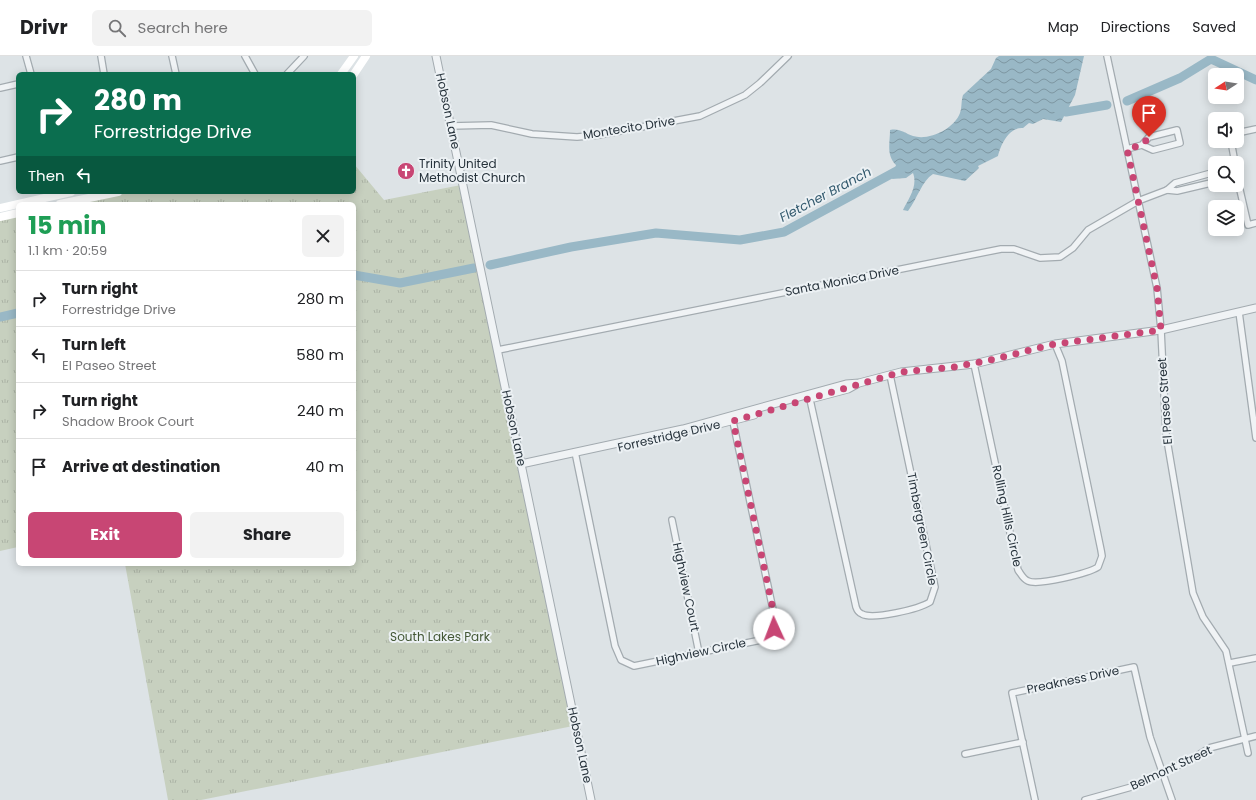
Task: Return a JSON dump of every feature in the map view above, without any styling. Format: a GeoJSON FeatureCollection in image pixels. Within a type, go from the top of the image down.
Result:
{"type":"FeatureCollection","features":[{"type":"Feature","properties":{"kind":"main road"},"geometry":{"type":"LineString","coordinates":[[342,72],[354,56]]}},
{"type":"Feature","properties":{"kind":"main road"},"geometry":{"type":"LineString","coordinates":[[355,72],[366,56]]}},
{"type":"Feature","properties":{"kind":"main road"},"geometry":{"type":"LineString","coordinates":[[27,202],[62,194]]}},
{"type":"Feature","properties":{"kind":"main road"},"geometry":{"type":"LineString","coordinates":[[70,202],[108,194]]}},
{"type":"Feature","properties":{"kind":"main road"},"geometry":{"type":"LineString","coordinates":[[0,208],[16,204]]}},
{"type":"Feature","properties":{"kind":"main road"},"geometry":{"type":"LineString","coordinates":[[0,217],[16,213]]}},
{"type":"Feature","properties":{"kind":"street"},"geometry":{"type":"LineString","coordinates":[[26,56],[30,72]]}},
{"type":"Feature","properties":{"kind":"street"},"geometry":{"type":"LineString","coordinates":[[100,56],[104,72]]}},
{"type":"Feature","properties":{"kind":"street"},"geometry":{"type":"LineString","coordinates":[[172,56],[176,72]]}},
{"type":"Feature","properties":{"kind":"street"},"geometry":{"type":"LineString","coordinates":[[245,56],[254,72]]}},
{"type":"Feature","properties":{"kind":"street"},"geometry":{"type":"LineString","coordinates":[[289,72],[304,56]]}},
{"type":"Feature","properties":{"kind":"street","name":"Hobson Lane"},"geometry":{"type":"LineString","coordinates":[[436,56],[592,800]]}},
{"type":"Feature","properties":{"kind":"street","name":"Montecito Drive"},"geometry":{"type":"LineString","coordinates":[[451,126],[491,125],[532,134],[577,137],[700,116],[745,95],[788,56]]}},
{"type":"Feature","properties":{"kind":"street","name":"El Paseo Street"},"geometry":{"type":"LineString","coordinates":[[1107,56],[1157,288],[1161,330],[1166,434],[1193,593],[1203,617],[1219,638],[1226,651],[1230,663],[1248,753]]}},
{"type":"Feature","properties":{"kind":"street"},"geometry":{"type":"LineString","coordinates":[[0,88],[16,84]]}},
{"type":"Feature","properties":{"kind":"street"},"geometry":{"type":"LineString","coordinates":[[1244,132],[1256,129]]}},
{"type":"Feature","properties":{"kind":"street"},"geometry":{"type":"LineString","coordinates":[[1127,149],[1142,145],[1149,137],[1177,130],[1180,143],[1153,150],[1142,145]]}},
{"type":"Feature","properties":{"kind":"street"},"geometry":{"type":"LineString","coordinates":[[0,161],[16,157]]}},
{"type":"Feature","properties":{"kind":"street","name":"Santa Monica Drive"},"geometry":{"type":"LineString","coordinates":[[498,350],[1001,249],[1014,249],[1040,258],[1060,257],[1073,248],[1088,230],[1138,201],[1167,190],[1175,183],[1208,174]]}},
{"type":"Feature","properties":{"kind":"street"},"geometry":{"type":"LineString","coordinates":[[1196,177],[1198,186]]}},
{"type":"Feature","properties":{"kind":"street","name":"Santa Monica Drive"},"geometry":{"type":"LineString","coordinates":[[1167,190],[1176,191],[1208,184]]}},
{"type":"Feature","properties":{"kind":"street"},"geometry":{"type":"LineString","coordinates":[[1240,192],[1248,225],[1256,223]]}},
{"type":"Feature","properties":{"kind":"street","name":"Forrestridge Drive"},"geometry":{"type":"LineString","coordinates":[[522,466],[664,438],[810,397],[848,389],[859,383],[890,375],[974,364],[1055,344],[1161,330],[1256,308]]}},
{"type":"Feature","properties":{"kind":"street"},"geometry":{"type":"LineString","coordinates":[[1239,312],[1256,438]]}},
{"type":"Feature","properties":{"kind":"street","name":"Rolling Hills Circle"},"geometry":{"type":"LineString","coordinates":[[974,364],[1018,570],[1024,579],[1029,582],[1039,582],[1089,572],[1098,567],[1102,556],[1062,361],[1055,344]]}},
{"type":"Feature","properties":{"kind":"street","name":"Timbergreen Circle"},"geometry":{"type":"LineString","coordinates":[[810,397],[856,607],[862,615],[873,617],[921,606],[930,602],[935,587],[890,375]]}},
{"type":"Feature","properties":{"kind":"street","name":"Highview Circle"},"geometry":{"type":"LineString","coordinates":[[575,455],[615,646],[621,660],[634,666],[761,640],[770,634],[775,624],[732,418]]}},
{"type":"Feature","properties":{"kind":"street","name":"Highview Court"},"geometry":{"type":"LineString","coordinates":[[672,520],[699,653]]}},
{"type":"Feature","properties":{"kind":"street"},"geometry":{"type":"LineString","coordinates":[[1230,663],[1256,658]]}},
{"type":"Feature","properties":{"kind":"street","name":"Preakness Drive"},"geometry":{"type":"LineString","coordinates":[[1023,742],[1012,692],[1134,667],[1150,737],[1162,773]]}},
{"type":"Feature","properties":{"kind":"street","name":"Belmont Street"},"geometry":{"type":"LineString","coordinates":[[1085,800],[1135,786],[1192,759],[1209,748],[1256,736]]}},
{"type":"Feature","properties":{"kind":"street"},"geometry":{"type":"LineString","coordinates":[[965,754],[1023,742],[1035,800]]}},
{"type":"Feature","properties":{"kind":"street"},"geometry":{"type":"LineString","coordinates":[[1162,773],[1172,800]]}},
{"type":"Feature","properties":{"kind":"green space","name":"South Lakes Park"},"geometry":{"type":"Polygon","coordinates":[[[356,166],[384,200],[461,185],[573,726],[201,800],[168,800],[125,566],[356,566],[356,202],[73,202],[111,194],[356,194],[356,166]]]}},
{"type":"Feature","properties":{"kind":"green space"},"geometry":{"type":"Polygon","coordinates":[[[16,214],[16,547],[0,551],[0,218],[16,214]]]}},
{"type":"Feature","properties":{"kind":"water"},"geometry":{"type":"Polygon","coordinates":[[[999,56],[1084,56],[1075,95],[1061,122],[1043,119],[1033,124],[1029,123],[1023,128],[1014,130],[1006,137],[998,156],[978,166],[979,168],[965,181],[933,174],[926,181],[908,211],[903,210],[914,187],[914,178],[913,173],[906,178],[892,179],[896,165],[890,153],[890,130],[899,130],[913,136],[926,137],[947,129],[957,119],[960,113],[963,95],[991,69],[996,58],[999,56]]]}},
{"type":"Feature","properties":{"kind":"waterway","name":"Fletcher Branch"},"geometry":{"type":"LineString","coordinates":[[1127,101],[1180,78],[1211,59],[1256,80]]}},
{"type":"Feature","properties":{"kind":"waterway","name":"Fletcher Branch"},"geometry":{"type":"LineString","coordinates":[[1056,108],[1066,112],[1107,105]]}},
{"type":"Feature","properties":{"kind":"waterway","name":"Fletcher Branch"},"geometry":{"type":"LineString","coordinates":[[490,265],[571,247],[656,233],[740,240],[784,232],[904,167]]}},
{"type":"Feature","properties":{"kind":"waterway","name":"Fletcher Branch"},"geometry":{"type":"LineString","coordinates":[[356,275],[400,283],[474,268]]}},
{"type":"Feature","properties":{"kind":"waterway","name":"Fletcher Branch"},"geometry":{"type":"LineString","coordinates":[[0,317],[16,313]]}},
{"type":"Feature","properties":{"kind":"place","name":"Trinity United Methodist Church"},"geometry":{"type":"Point","coordinates":[406,171]}},
{"type":"Feature","properties":{"kind":"route"},"geometry":{"type":"LineString","coordinates":[[774,629],[775,619],[733,421],[848,389],[859,383],[901,372],[974,364],[1055,344],[1161,330],[1157,288],[1127,149],[1142,145],[1149,137]]}}]}
